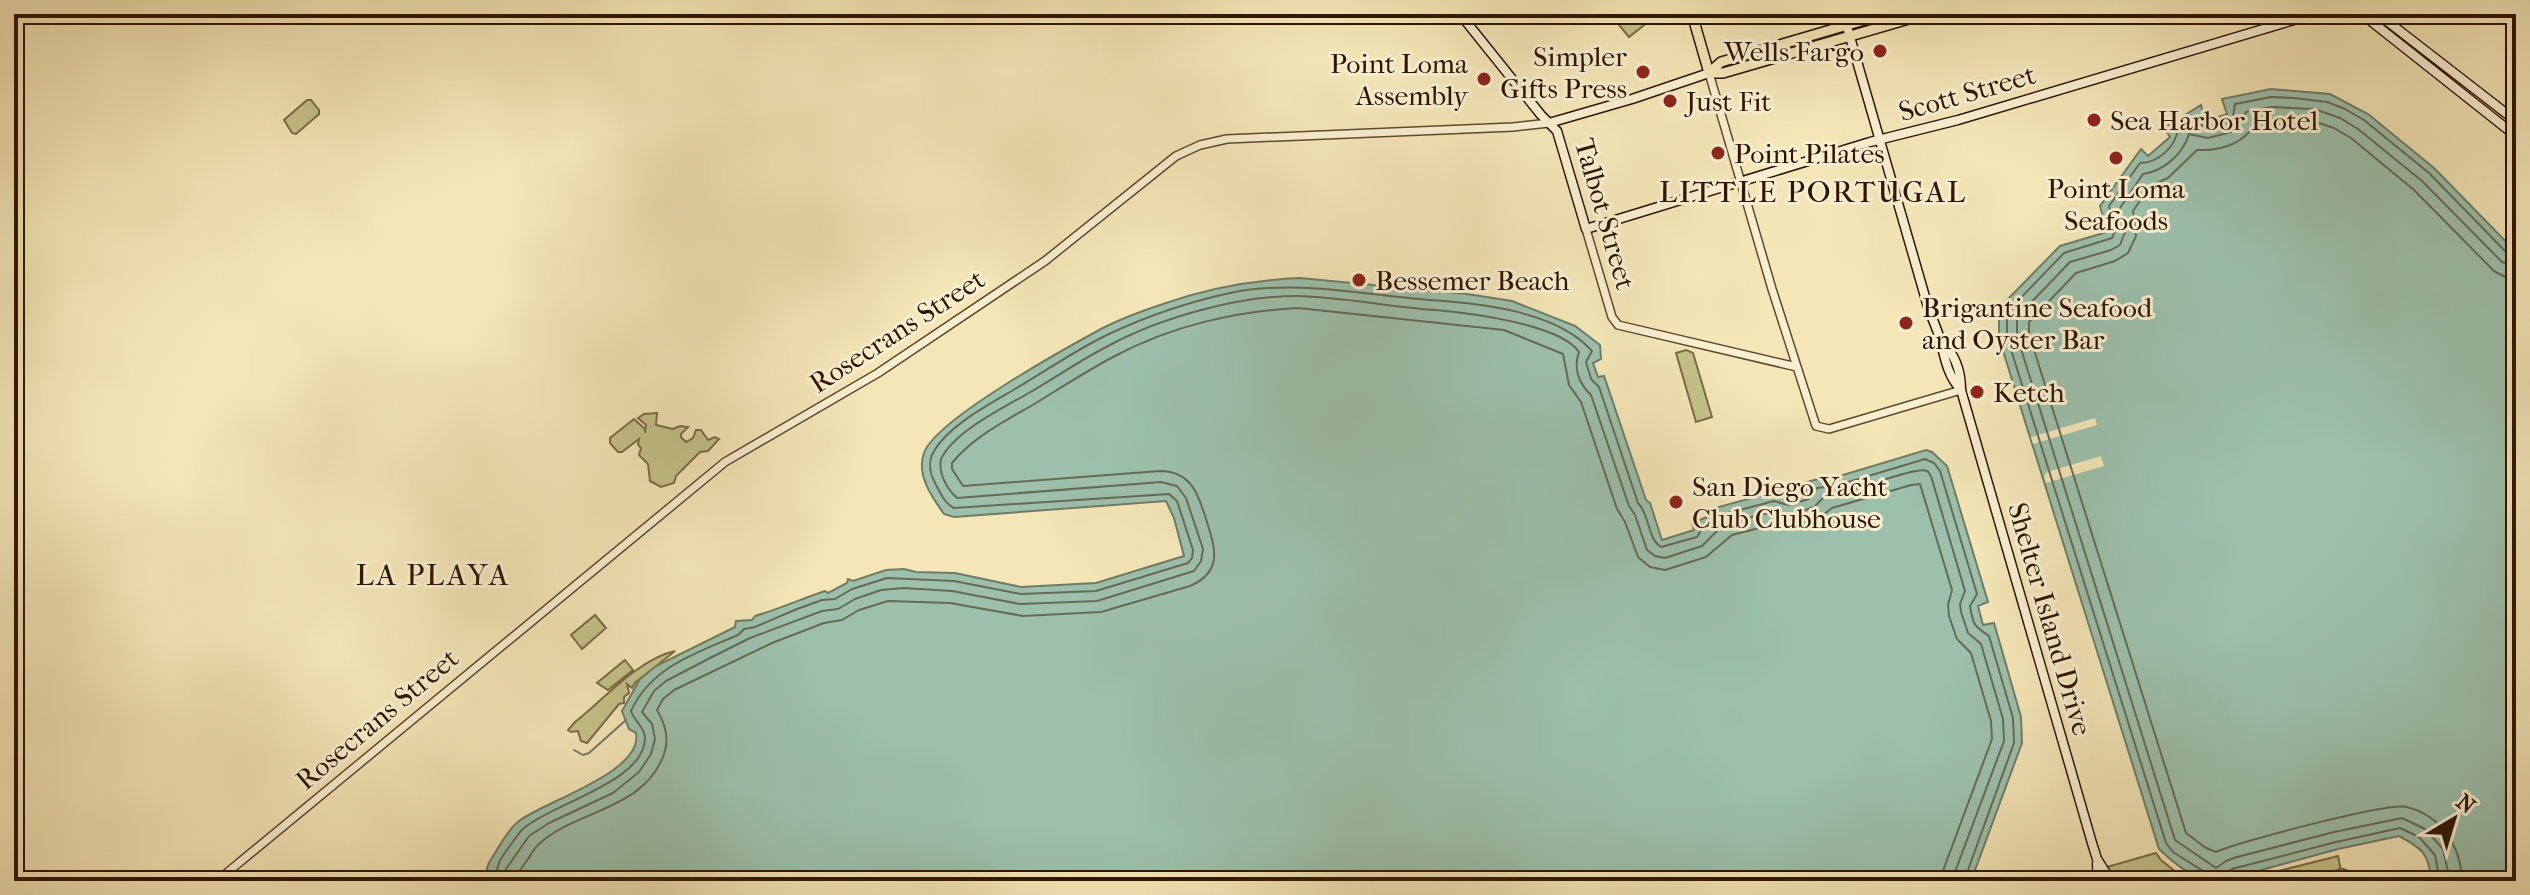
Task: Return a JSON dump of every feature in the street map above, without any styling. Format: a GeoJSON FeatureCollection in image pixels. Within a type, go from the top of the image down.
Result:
{"type":"FeatureCollection","features":[{"type":"Feature","properties":{"kind":"main road","name":"Talbot Street"},"geometry":{"type":"LineString","coordinates":[[1460,14],[1557,131],[1586,229]]}},
{"type":"Feature","properties":{"kind":"main road"},"geometry":{"type":"LineString","coordinates":[[1692,14],[1709,73]]}},
{"type":"Feature","properties":{"kind":"main road","name":"Rosecrans Street"},"geometry":{"type":"LineString","coordinates":[[1549,123],[1709,73],[1723,73],[1885,14]]}},
{"type":"Feature","properties":{"kind":"main road","name":"Rosecrans Street"},"geometry":{"type":"LineString","coordinates":[[1848,30],[1926,14]]}},
{"type":"Feature","properties":{"kind":"main road","name":"Scott Street"},"geometry":{"type":"LineString","coordinates":[[1586,229],[2315,14]]}},
{"type":"Feature","properties":{"kind":"main road"},"geometry":{"type":"LineString","coordinates":[[2338,14],[2364,16],[2516,136]]}},
{"type":"Feature","properties":{"kind":"main road"},"geometry":{"type":"LineString","coordinates":[[2378,14],[2516,121]]}},
{"type":"Feature","properties":{"kind":"main road"},"geometry":{"type":"LineString","coordinates":[[2389,14],[2404,32]]}},
{"type":"Feature","properties":{"kind":"main road","name":"Shelter Island Drive"},"geometry":{"type":"LineString","coordinates":[[1848,30],[1928,307],[1941,341],[1943,359],[1950,376],[1961,390],[2097,859]]}},
{"type":"Feature","properties":{"kind":"main road"},"geometry":{"type":"LineString","coordinates":[[2097,859],[2098,881]]}},
{"type":"Feature","properties":{"kind":"main road"},"geometry":{"type":"LineString","coordinates":[[2097,859],[2111,881]]}},
{"type":"Feature","properties":{"kind":"street"},"geometry":{"type":"LineString","coordinates":[[1709,73],[1816,426],[1823,429],[1961,390]]}},
{"type":"Feature","properties":{"kind":"street","name":"Rosecrans Street"},"geometry":{"type":"LineString","coordinates":[[217,881],[725,462],[837,399],[1045,261],[1176,156],[1200,145],[1227,139],[1549,123]]}},
{"type":"Feature","properties":{"kind":"street","name":"Talbot Street"},"geometry":{"type":"LineString","coordinates":[[1586,229],[1612,317],[1622,327],[1797,367]]}},
{"type":"Feature","properties":{"kind":"street"},"geometry":{"type":"LineString","coordinates":[[2312,881],[2342,873],[2365,881]]}},
{"type":"Feature","properties":{"kind":"shaded area"},"geometry":{"type":"Polygon","coordinates":[[[1610,14],[1658,14],[1629,37],[1610,14]]]}},
{"type":"Feature","properties":{"kind":"shaded area"},"geometry":{"type":"Polygon","coordinates":[[[311,100],[319,114],[296,134],[292,133],[284,120],[311,100]]]}},
{"type":"Feature","properties":{"kind":"shaded area"},"geometry":{"type":"Polygon","coordinates":[[[1686,350],[1693,353],[1712,417],[1696,422],[1676,353],[1686,350]]]}},
{"type":"Feature","properties":{"kind":"shaded area"},"geometry":{"type":"Polygon","coordinates":[[[657,413],[656,425],[673,429],[688,427],[681,434],[686,442],[693,438],[696,430],[701,430],[708,440],[719,439],[708,451],[700,452],[676,476],[674,483],[661,487],[650,481],[648,464],[639,455],[639,439],[622,452],[610,443],[610,438],[634,419],[645,429],[645,433],[646,425],[638,418],[657,413]]]}},
{"type":"Feature","properties":{"kind":"shaded area"},"geometry":{"type":"Polygon","coordinates":[[[595,615],[606,628],[582,649],[571,635],[595,615]]]}},
{"type":"Feature","properties":{"kind":"shaded area"},"geometry":{"type":"Polygon","coordinates":[[[675,651],[632,688],[627,684],[629,693],[624,697],[624,703],[619,704],[587,743],[581,741],[578,731],[568,730],[635,671],[675,651]]]}},
{"type":"Feature","properties":{"kind":"shaded area"},"geometry":{"type":"Polygon","coordinates":[[[625,660],[633,670],[608,690],[597,683],[625,660]]]}},
{"type":"Feature","properties":{"kind":"shaded area"},"geometry":{"type":"Polygon","coordinates":[[[2156,853],[2187,881],[2100,881],[2100,869],[2156,853]]]}},
{"type":"Feature","properties":{"kind":"shaded area"},"geometry":{"type":"Polygon","coordinates":[[[2338,856],[2341,871],[2366,881],[2239,881],[2338,856]]]}},
{"type":"Feature","properties":{"kind":"water"},"geometry":{"type":"Polygon","coordinates":[[[2271,89],[2330,94],[2368,114],[2434,168],[2516,252],[2516,881],[2432,881],[2423,853],[2399,836],[2221,881],[2195,875],[2159,849],[1999,338],[1999,313],[2003,304],[2060,246],[2107,232],[2100,206],[2141,149],[2148,156],[2170,137],[2164,128],[2201,105],[2206,121],[2227,114],[2222,99],[2271,89]]]}},
{"type":"Feature","properties":{"kind":"water"},"geometry":{"type":"Polygon","coordinates":[[[1300,278],[1512,301],[1575,326],[1600,345],[1601,359],[1593,363],[1598,377],[1604,376],[1662,540],[1694,530],[1692,523],[1707,517],[1708,510],[1781,490],[1784,498],[1806,492],[1804,483],[1833,478],[1926,450],[1932,452],[1947,466],[1988,602],[1978,606],[1983,625],[1994,623],[2021,717],[2022,743],[1971,881],[488,881],[490,861],[519,821],[590,784],[625,760],[634,747],[636,733],[629,729],[622,711],[640,679],[656,666],[735,627],[736,621],[752,620],[755,616],[816,594],[828,593],[847,583],[848,579],[853,581],[886,570],[955,573],[1021,587],[1096,583],[1184,556],[1166,501],[954,517],[944,514],[924,477],[924,453],[933,439],[951,422],[976,404],[1108,325],[1213,289],[1300,278]]]}},
{"type":"Feature","properties":{"kind":"pier"},"geometry":{"type":"Polygon","coordinates":[[[2095,418],[2097,425],[2033,444],[2031,437],[2095,418]]]}},
{"type":"Feature","properties":{"kind":"pier"},"geometry":{"type":"Polygon","coordinates":[[[2101,456],[2104,466],[2046,483],[2044,476],[2047,472],[2101,456]]]}},
{"type":"Feature","properties":{"kind":"waterway"},"geometry":{"type":"LineString","coordinates":[[574,750],[583,755],[589,753],[626,720]]}},
{"type":"Feature","properties":{"kind":"place","name":"Wells Fargo"},"geometry":{"type":"Point","coordinates":[1880,51]}},
{"type":"Feature","properties":{"kind":"place","name":"Simpler Gifts Press"},"geometry":{"type":"Point","coordinates":[1643,72]}},
{"type":"Feature","properties":{"kind":"place","name":"Point Loma Assembly"},"geometry":{"type":"Point","coordinates":[1484,79]}},
{"type":"Feature","properties":{"kind":"place","name":"Just Fit"},"geometry":{"type":"Point","coordinates":[1670,101]}},
{"type":"Feature","properties":{"kind":"place","name":"Sea Harbor Hotel"},"geometry":{"type":"Point","coordinates":[2094,120]}},
{"type":"Feature","properties":{"kind":"place","name":"Point Pilates"},"geometry":{"type":"Point","coordinates":[1718,153]}},
{"type":"Feature","properties":{"kind":"place","name":"Point Loma Seafoods"},"geometry":{"type":"Point","coordinates":[2116,158]}},
{"type":"Feature","properties":{"kind":"place","name":"Bessemer Beach"},"geometry":{"type":"Point","coordinates":[1359,280]}},
{"type":"Feature","properties":{"kind":"place","name":"Brigantine Seafood and Oyster Bar"},"geometry":{"type":"Point","coordinates":[1906,323]}},
{"type":"Feature","properties":{"kind":"place","name":"Ketch"},"geometry":{"type":"Point","coordinates":[1977,392]}},
{"type":"Feature","properties":{"kind":"place","name":"San Diego Yacht Club Clubhouse"},"geometry":{"type":"Point","coordinates":[1676,502]}},
{"type":"Feature","properties":{"kind":"district","name":"LITTLE PORTUGAL"},"geometry":{"type":"Point","coordinates":[1813,192]}},
{"type":"Feature","properties":{"kind":"district","name":"LA PLAYA"},"geometry":{"type":"Point","coordinates":[433,575]}}]}
